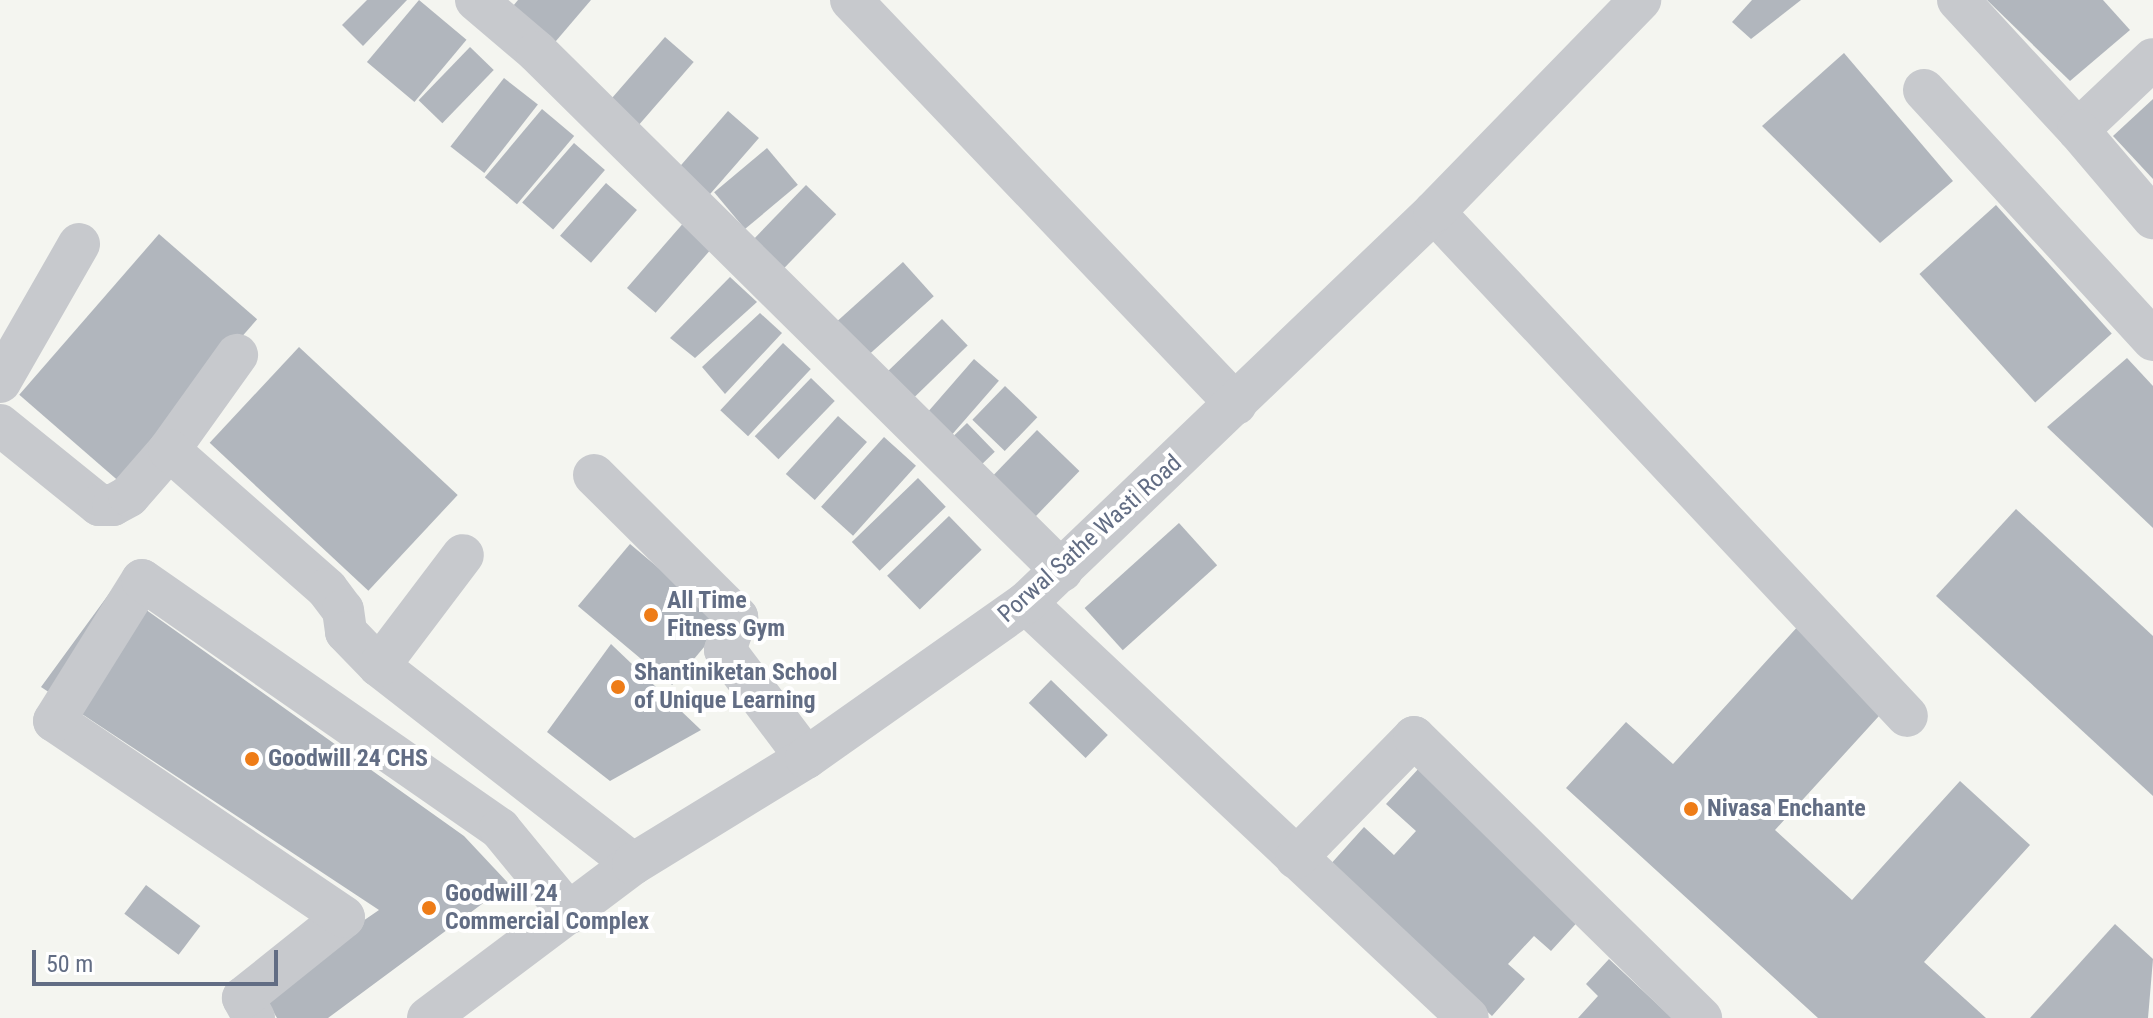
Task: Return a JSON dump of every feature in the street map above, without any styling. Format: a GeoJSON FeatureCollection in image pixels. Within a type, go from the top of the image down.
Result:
{"type":"FeatureCollection","features":[{"type":"Feature","properties":{"kind":"street"},"geometry":{"type":"LineString","coordinates":[[476,0],[537,52],[1062,571]]}},
{"type":"Feature","properties":{"kind":"street"},"geometry":{"type":"LineString","coordinates":[[851,0],[1236,404]]}},
{"type":"Feature","properties":{"kind":"street","name":"Porwal Sathe Wasti Road"},"geometry":{"type":"LineString","coordinates":[[428,1018],[633,864],[806,758],[1026,603],[1434,212],[1640,0]]}},
{"type":"Feature","properties":{"kind":"street"},"geometry":{"type":"LineString","coordinates":[[1958,0],[2078,130],[2153,218]]}},
{"type":"Feature","properties":{"kind":"street"},"geometry":{"type":"LineString","coordinates":[[2078,130],[2153,59]]}},
{"type":"Feature","properties":{"kind":"street"},"geometry":{"type":"LineString","coordinates":[[1924,90],[2153,340]]}},
{"type":"Feature","properties":{"kind":"street"},"geometry":{"type":"LineString","coordinates":[[1434,212],[1907,716]]}},
{"type":"Feature","properties":{"kind":"street"},"geometry":{"type":"LineString","coordinates":[[0,382],[79,244]]}},
{"type":"Feature","properties":{"kind":"street"},"geometry":{"type":"LineString","coordinates":[[0,425],[99,505],[129,496],[169,450],[237,355]]}},
{"type":"Feature","properties":{"kind":"street"},"geometry":{"type":"LineString","coordinates":[[169,450],[327,589],[343,610],[346,632],[379,666],[633,864]]}},
{"type":"Feature","properties":{"kind":"street"},"geometry":{"type":"LineString","coordinates":[[594,475],[737,617],[725,650],[806,758]]}},
{"type":"Feature","properties":{"kind":"street"},"geometry":{"type":"LineString","coordinates":[[379,666],[463,555]]}},
{"type":"Feature","properties":{"kind":"street"},"geometry":{"type":"LineString","coordinates":[[254,1018],[243,998],[344,917],[54,721],[142,580],[500,829],[569,913]]}},
{"type":"Feature","properties":{"kind":"street"},"geometry":{"type":"LineString","coordinates":[[1026,603],[1468,1018]]}},
{"type":"Feature","properties":{"kind":"street"},"geometry":{"type":"LineString","coordinates":[[1296,858],[1414,737],[1701,1018]]}},
{"type":"Feature","properties":{"kind":"building"},"geometry":{"type":"Polygon","coordinates":[[[367,0],[407,0],[363,46],[342,25],[367,0]]]}},
{"type":"Feature","properties":{"kind":"building"},"geometry":{"type":"Polygon","coordinates":[[[419,0],[466,40],[414,102],[367,62],[419,0]]]}},
{"type":"Feature","properties":{"kind":"building"},"geometry":{"type":"Polygon","coordinates":[[[518,0],[591,0],[550,48],[508,12],[518,0]]]}},
{"type":"Feature","properties":{"kind":"building"},"geometry":{"type":"Polygon","coordinates":[[[1752,0],[1801,0],[1751,39],[1732,22],[1752,0]]]}},
{"type":"Feature","properties":{"kind":"building"},"geometry":{"type":"Polygon","coordinates":[[[1987,0],[2103,0],[2130,30],[2070,81],[1987,0]]]}},
{"type":"Feature","properties":{"kind":"building"},"geometry":{"type":"Polygon","coordinates":[[[665,37],[694,62],[634,131],[605,106],[665,37]]]}},
{"type":"Feature","properties":{"kind":"building"},"geometry":{"type":"Polygon","coordinates":[[[470,47],[494,70],[442,123],[419,100],[470,47]]]}},
{"type":"Feature","properties":{"kind":"building"},"geometry":{"type":"Polygon","coordinates":[[[1844,53],[1953,181],[1880,243],[1762,126],[1844,53]]]}},
{"type":"Feature","properties":{"kind":"building"},"geometry":{"type":"Polygon","coordinates":[[[504,78],[538,104],[484,173],[450,147],[504,78]]]}},
{"type":"Feature","properties":{"kind":"building"},"geometry":{"type":"Polygon","coordinates":[[[2153,99],[2153,179],[2113,136],[2153,99]]]}},
{"type":"Feature","properties":{"kind":"building"},"geometry":{"type":"Polygon","coordinates":[[[542,109],[574,136],[517,204],[485,177],[542,109]]]}},
{"type":"Feature","properties":{"kind":"building"},"geometry":{"type":"Polygon","coordinates":[[[728,111],[759,138],[704,201],[674,174],[728,111]]]}},
{"type":"Feature","properties":{"kind":"building"},"geometry":{"type":"Polygon","coordinates":[[[574,143],[605,170],[553,230],[522,203],[574,143]]]}},
{"type":"Feature","properties":{"kind":"building"},"geometry":{"type":"Polygon","coordinates":[[[767,148],[798,185],[745,229],[714,192],[767,148]]]}},
{"type":"Feature","properties":{"kind":"building"},"geometry":{"type":"Polygon","coordinates":[[[606,183],[637,210],[591,263],[560,236],[606,183]]]}},
{"type":"Feature","properties":{"kind":"building"},"geometry":{"type":"Polygon","coordinates":[[[806,185],[836,214],[779,274],[748,245],[806,185]]]}},
{"type":"Feature","properties":{"kind":"building"},"geometry":{"type":"Polygon","coordinates":[[[1996,205],[2112,334],[2035,402],[1919,274],[1996,205]]]}},
{"type":"Feature","properties":{"kind":"building"},"geometry":{"type":"Polygon","coordinates":[[[686,220],[715,245],[656,313],[627,288],[686,220]]]}},
{"type":"Feature","properties":{"kind":"building"},"geometry":{"type":"Polygon","coordinates":[[[159,234],[257,319],[117,480],[19,395],[159,234]]]}},
{"type":"Feature","properties":{"kind":"building"},"geometry":{"type":"Polygon","coordinates":[[[903,262],[934,296],[868,356],[837,322],[903,262]]]}},
{"type":"Feature","properties":{"kind":"building"},"geometry":{"type":"Polygon","coordinates":[[[730,277],[757,302],[695,358],[670,338],[730,277]]]}},
{"type":"Feature","properties":{"kind":"building"},"geometry":{"type":"Polygon","coordinates":[[[760,313],[782,333],[725,394],[702,367],[760,313]]]}},
{"type":"Feature","properties":{"kind":"building"},"geometry":{"type":"Polygon","coordinates":[[[942,319],[968,346],[910,401],[884,375],[942,319]]]}},
{"type":"Feature","properties":{"kind":"building"},"geometry":{"type":"Polygon","coordinates":[[[783,343],[811,369],[748,436],[720,410],[783,343]]]}},
{"type":"Feature","properties":{"kind":"building"},"geometry":{"type":"Polygon","coordinates":[[[299,347],[458,495],[368,591],[210,443],[299,347]]]}},
{"type":"Feature","properties":{"kind":"building"},"geometry":{"type":"Polygon","coordinates":[[[2127,358],[2153,386],[2153,528],[2047,427],[2127,358]]]}},
{"type":"Feature","properties":{"kind":"building"},"geometry":{"type":"Polygon","coordinates":[[[974,359],[999,381],[952,434],[927,413],[974,359]]]}},
{"type":"Feature","properties":{"kind":"building"},"geometry":{"type":"Polygon","coordinates":[[[811,378],[835,401],[778,459],[755,436],[811,378]]]}},
{"type":"Feature","properties":{"kind":"building"},"geometry":{"type":"Polygon","coordinates":[[[1005,386],[1037,417],[1005,451],[972,420],[1005,386]]]}},
{"type":"Feature","properties":{"kind":"building"},"geometry":{"type":"Polygon","coordinates":[[[838,416],[867,442],[815,500],[786,474],[838,416]]]}},
{"type":"Feature","properties":{"kind":"building"},"geometry":{"type":"Polygon","coordinates":[[[967,423],[995,452],[971,475],[943,446],[967,423]]]}},
{"type":"Feature","properties":{"kind":"building"},"geometry":{"type":"Polygon","coordinates":[[[1037,430],[1079,471],[1032,520],[990,479],[1037,430]]]}},
{"type":"Feature","properties":{"kind":"building"},"geometry":{"type":"Polygon","coordinates":[[[884,437],[916,466],[853,536],[821,507],[884,437]]]}},
{"type":"Feature","properties":{"kind":"building"},"geometry":{"type":"Polygon","coordinates":[[[918,478],[946,507],[880,571],[852,542],[918,478]]]}},
{"type":"Feature","properties":{"kind":"building"},"geometry":{"type":"Polygon","coordinates":[[[2016,509],[2153,636],[2153,796],[1936,596],[2016,509]]]}},
{"type":"Feature","properties":{"kind":"building"},"geometry":{"type":"Polygon","coordinates":[[[949,516],[982,550],[920,610],[887,576],[949,516]]]}},
{"type":"Feature","properties":{"kind":"building"},"geometry":{"type":"Polygon","coordinates":[[[1179,523],[1217,565],[1123,650],[1085,608],[1179,523]]]}},
{"type":"Feature","properties":{"kind":"building","name":"All Time Fitness Gym"},"geometry":{"type":"Polygon","coordinates":[[[630,544],[724,623],[672,685],[578,606],[630,544]]]}},
{"type":"Feature","properties":{"kind":"building","name":"Goodwill 24 CHS"},"geometry":{"type":"Polygon","coordinates":[[[114,587],[464,836],[509,884],[328,1018],[277,1018],[261,991],[379,910],[41,687],[114,587]]]}},
{"type":"Feature","properties":{"kind":"building","name":"Nivasa Enchante"},"geometry":{"type":"Polygon","coordinates":[[[1800,624],[1889,705],[1775,830],[1852,900],[1960,781],[2030,845],[1924,962],[1986,1018],[1818,1018],[1566,788],[1626,722],[1673,764],[1800,624]]]}},
{"type":"Feature","properties":{"kind":"building","name":"Shantiniketan School of Unique Learning"},"geometry":{"type":"Polygon","coordinates":[[[611,644],[701,730],[610,781],[547,732],[611,644]]]}},
{"type":"Feature","properties":{"kind":"building"},"geometry":{"type":"Polygon","coordinates":[[[1051,680],[1108,735],[1086,758],[1029,703],[1051,680]]]}},
{"type":"Feature","properties":{"kind":"building"},"geometry":{"type":"Polygon","coordinates":[[[1420,767],[1583,916],[1551,951],[1534,936],[1508,964],[1525,979],[1492,1016],[1329,866],[1364,827],[1394,855],[1416,831],[1386,804],[1420,767]]]}},
{"type":"Feature","properties":{"kind":"building"},"geometry":{"type":"Polygon","coordinates":[[[146,885],[200,926],[179,955],[124,914],[146,885]]]}},
{"type":"Feature","properties":{"kind":"building"},"geometry":{"type":"Polygon","coordinates":[[[2115,924],[2153,959],[2148,1018],[2030,1018],[2115,924]]]}},
{"type":"Feature","properties":{"kind":"building"},"geometry":{"type":"Polygon","coordinates":[[[1609,959],[1672,1018],[1578,1018],[1598,996],[1586,984],[1609,959]]]}},
{"type":"Feature","properties":{"kind":"place","name":"All Time Fitness Gym"},"geometry":{"type":"Point","coordinates":[651,615]}},
{"type":"Feature","properties":{"kind":"place","name":"Shantiniketan School of Unique Learning"},"geometry":{"type":"Point","coordinates":[618,687]}},
{"type":"Feature","properties":{"kind":"place","name":"Goodwill 24 CHS"},"geometry":{"type":"Point","coordinates":[252,759]}},
{"type":"Feature","properties":{"kind":"place","name":"Nivasa Enchante"},"geometry":{"type":"Point","coordinates":[1691,809]}},
{"type":"Feature","properties":{"kind":"place","name":"Goodwill 24 Commercial Complex"},"geometry":{"type":"Point","coordinates":[429,908]}}]}
